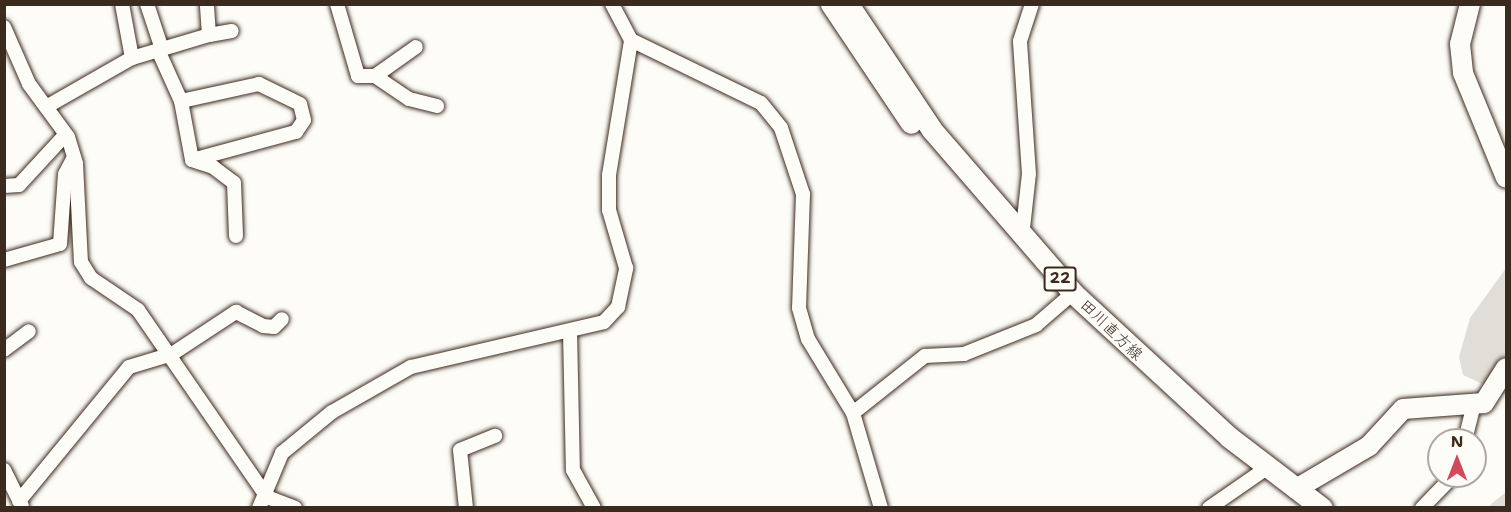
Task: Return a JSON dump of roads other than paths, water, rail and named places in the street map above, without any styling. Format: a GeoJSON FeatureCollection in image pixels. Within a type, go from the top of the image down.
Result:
{"type":"FeatureCollection","features":[{"type":"Feature","properties":{"kind":"main road","name":"田川直方線"},"geometry":{"type":"LineString","coordinates":[[831,4],[945,167],[1069,298],[1264,472],[1298,498],[1322,507]]}},
{"type":"Feature","properties":{"kind":"main road","name":"田川直方線"},"geometry":{"type":"LineString","coordinates":[[848,4],[932,130],[1023,237],[1069,298]]}},
{"type":"Feature","properties":{"kind":"street"},"geometry":{"type":"LineString","coordinates":[[122,4],[132,58]]}},
{"type":"Feature","properties":{"kind":"street"},"geometry":{"type":"LineString","coordinates":[[147,4],[160,49],[181,101],[192,160]]}},
{"type":"Feature","properties":{"kind":"street"},"geometry":{"type":"LineString","coordinates":[[207,4],[208,35]]}},
{"type":"Feature","properties":{"kind":"street"},"geometry":{"type":"LineString","coordinates":[[337,4],[350,63],[357,76],[375,76],[409,99],[437,106]]}},
{"type":"Feature","properties":{"kind":"street"},"geometry":{"type":"LineString","coordinates":[[612,4],[631,39],[762,103],[781,129],[803,194],[800,308],[807,339],[853,413],[881,507]]}},
{"type":"Feature","properties":{"kind":"street"},"geometry":{"type":"LineString","coordinates":[[1023,237],[1029,174],[1020,40],[1032,4]]}},
{"type":"Feature","properties":{"kind":"street"},"geometry":{"type":"LineString","coordinates":[[1470,4],[1460,44],[1463,73],[1506,178]]}},
{"type":"Feature","properties":{"kind":"street"},"geometry":{"type":"LineString","coordinates":[[4,27],[29,84],[66,134],[74,157],[81,262],[91,278],[138,310],[171,354],[263,502],[295,507]]}},
{"type":"Feature","properties":{"kind":"street"},"geometry":{"type":"LineString","coordinates":[[46,107],[132,58],[208,35],[232,31]]}},
{"type":"Feature","properties":{"kind":"street"},"geometry":{"type":"LineString","coordinates":[[263,502],[282,453],[332,412],[411,367],[495,343],[570,331],[604,322],[618,307],[625,284],[609,210],[609,175],[631,39]]}},
{"type":"Feature","properties":{"kind":"street"},"geometry":{"type":"LineString","coordinates":[[375,76],[416,47]]}},
{"type":"Feature","properties":{"kind":"street"},"geometry":{"type":"LineString","coordinates":[[181,101],[259,84],[305,111],[296,132],[192,160]]}},
{"type":"Feature","properties":{"kind":"street"},"geometry":{"type":"LineString","coordinates":[[4,186],[18,185],[66,134]]}},
{"type":"Feature","properties":{"kind":"street"},"geometry":{"type":"LineString","coordinates":[[4,260],[60,244],[65,174],[74,157]]}},
{"type":"Feature","properties":{"kind":"street"},"geometry":{"type":"LineString","coordinates":[[192,160],[234,183],[236,236]]}},
{"type":"Feature","properties":{"kind":"street"},"geometry":{"type":"LineString","coordinates":[[853,413],[925,356],[964,354],[1036,325],[1069,298]]}},
{"type":"Feature","properties":{"kind":"street"},"geometry":{"type":"LineString","coordinates":[[4,470],[21,504],[129,367],[171,354],[236,312],[263,326],[274,327],[282,319]]}},
{"type":"Feature","properties":{"kind":"street"},"geometry":{"type":"LineString","coordinates":[[570,331],[573,471],[594,507]]}},
{"type":"Feature","properties":{"kind":"street"},"geometry":{"type":"LineString","coordinates":[[4,350],[29,332]]}},
{"type":"Feature","properties":{"kind":"street"},"geometry":{"type":"LineString","coordinates":[[1298,498],[1369,446],[1403,409],[1473,408],[1484,403],[1506,368]]}},
{"type":"Feature","properties":{"kind":"street"},"geometry":{"type":"LineString","coordinates":[[1468,428],[1473,408]]}},
{"type":"Feature","properties":{"kind":"street"},"geometry":{"type":"LineString","coordinates":[[466,507],[460,450],[495,436]]}},
{"type":"Feature","properties":{"kind":"street"},"geometry":{"type":"LineString","coordinates":[[1209,507],[1264,472]]}},
{"type":"Feature","properties":{"kind":"street"},"geometry":{"type":"LineString","coordinates":[[1422,507],[1442,488]]}}]}
